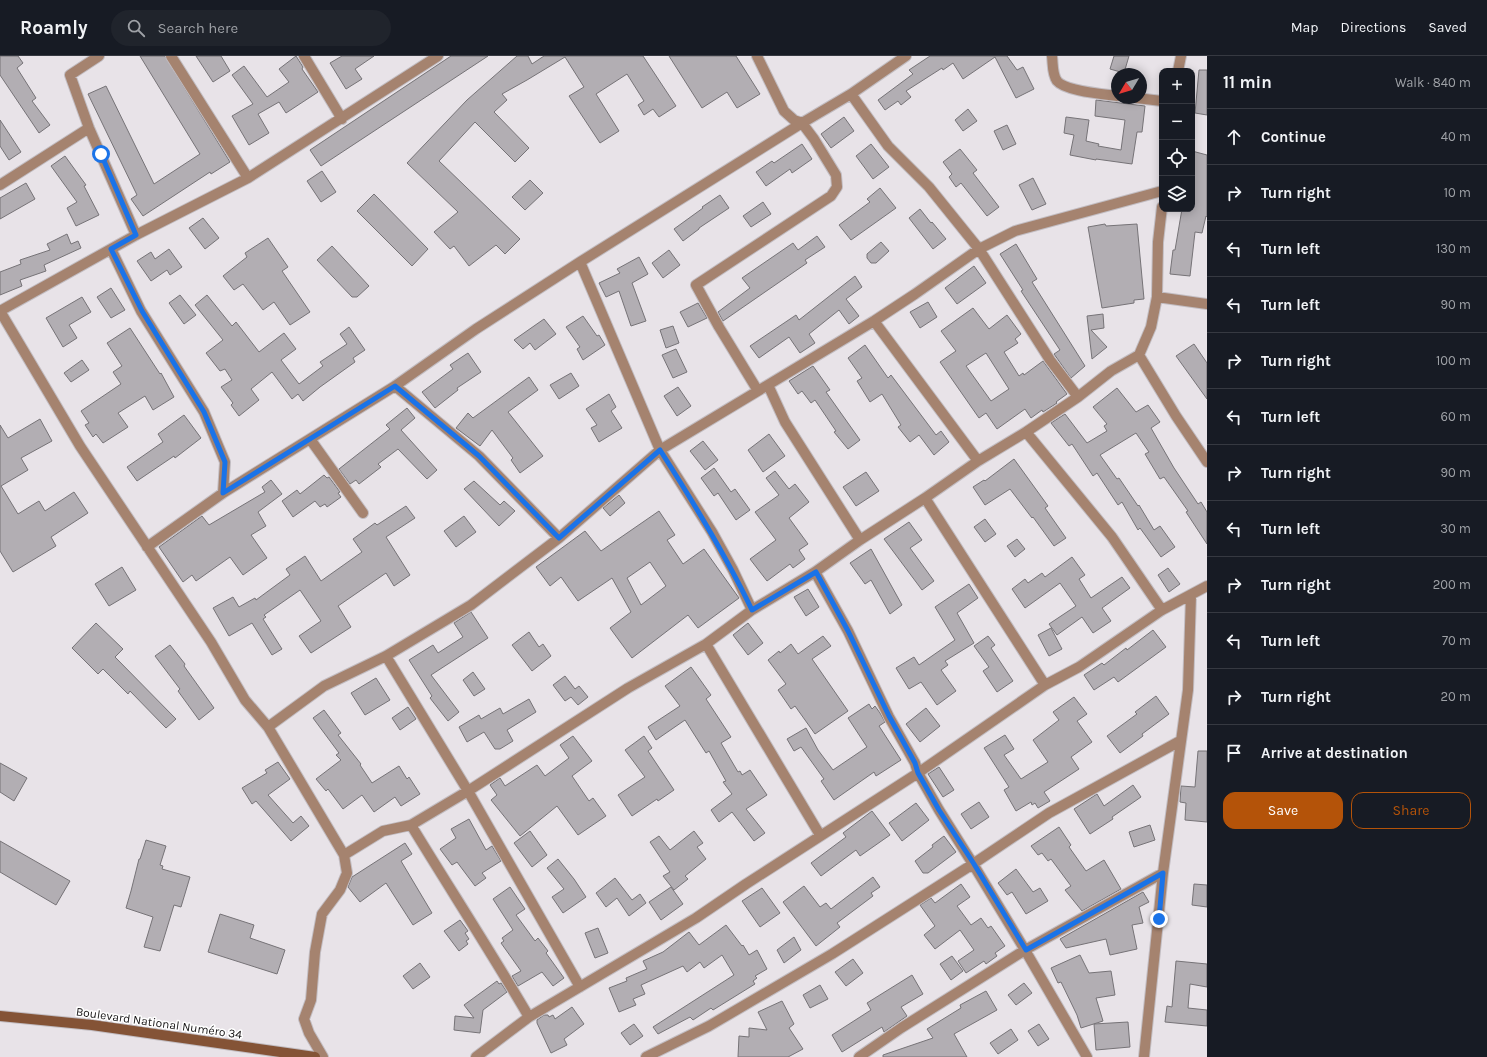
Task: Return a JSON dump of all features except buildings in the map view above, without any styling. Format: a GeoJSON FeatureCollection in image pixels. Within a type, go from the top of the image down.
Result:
{"type":"FeatureCollection","features":[{"type":"Feature","properties":{"kind":"main road","name":"Boulevard National Numéro 34"},"geometry":{"type":"LineString","coordinates":[[0,1016],[92,1025],[303,1057],[315,1057]]}},
{"type":"Feature","properties":{"kind":"street"},"geometry":{"type":"LineString","coordinates":[[99,56],[70,75],[89,128],[136,235]]}},
{"type":"Feature","properties":{"kind":"street"},"geometry":{"type":"LineString","coordinates":[[171,56],[248,178]]}},
{"type":"Feature","properties":{"kind":"street"},"geometry":{"type":"LineString","coordinates":[[304,56],[342,119]]}},
{"type":"Feature","properties":{"kind":"street"},"geometry":{"type":"LineString","coordinates":[[324,1057],[309,1033],[304,1019],[311,1000],[315,952],[322,914],[340,890],[347,872],[344,855],[268,727],[245,700],[210,642],[80,446],[0,311],[136,235],[248,178],[438,56]]}},
{"type":"Feature","properties":{"kind":"street"},"geometry":{"type":"LineString","coordinates":[[757,56],[784,111],[794,120],[802,123],[814,139],[836,175],[837,187],[831,196],[696,285],[719,327],[758,391]]}},
{"type":"Feature","properties":{"kind":"street"},"geometry":{"type":"LineString","coordinates":[[147,547],[223,493],[395,386],[476,329],[580,262],[851,94],[906,56]]}},
{"type":"Feature","properties":{"kind":"street"},"geometry":{"type":"LineString","coordinates":[[1052,56],[1053,74],[1057,81],[1066,87],[1111,95]]}},
{"type":"Feature","properties":{"kind":"street"},"geometry":{"type":"LineString","coordinates":[[1178,68],[1180,56]]}},
{"type":"Feature","properties":{"kind":"street"},"geometry":{"type":"LineString","coordinates":[[851,94],[888,146],[929,187],[979,249],[1050,360],[1078,397]]}},
{"type":"Feature","properties":{"kind":"street"},"geometry":{"type":"LineString","coordinates":[[1147,99],[1159,101]]}},
{"type":"Feature","properties":{"kind":"street"},"geometry":{"type":"LineString","coordinates":[[0,185],[89,128]]}},
{"type":"Feature","properties":{"kind":"street"},"geometry":{"type":"LineString","coordinates":[[268,727],[324,686],[386,656],[471,605],[559,538],[660,450],[874,321],[979,249],[1015,231],[1159,193]]}},
{"type":"Feature","properties":{"kind":"street"},"geometry":{"type":"LineString","coordinates":[[344,855],[383,831],[411,825],[468,791],[628,688],[706,644],[752,610],[816,572],[860,540],[925,498],[978,461],[1026,432],[1078,397],[1111,370],[1139,355],[1151,328],[1157,297],[1158,242],[1161,212]]}},
{"type":"Feature","properties":{"kind":"street"},"geometry":{"type":"LineString","coordinates":[[111,249],[142,311],[204,412],[225,462],[223,493]]}},
{"type":"Feature","properties":{"kind":"street"},"geometry":{"type":"LineString","coordinates":[[580,262],[660,450],[712,532],[733,570],[752,610]]}},
{"type":"Feature","properties":{"kind":"street"},"geometry":{"type":"LineString","coordinates":[[1157,297],[1207,304]]}},
{"type":"Feature","properties":{"kind":"street"},"geometry":{"type":"LineString","coordinates":[[874,321],[978,461]]}},
{"type":"Feature","properties":{"kind":"street"},"geometry":{"type":"LineString","coordinates":[[1139,355],[1176,416],[1207,462]]}},
{"type":"Feature","properties":{"kind":"street"},"geometry":{"type":"LineString","coordinates":[[768,385],[785,422],[860,540]]}},
{"type":"Feature","properties":{"kind":"street"},"geometry":{"type":"LineString","coordinates":[[395,386],[479,456],[559,538]]}},
{"type":"Feature","properties":{"kind":"street"},"geometry":{"type":"LineString","coordinates":[[1026,432],[1112,537],[1162,610]]}},
{"type":"Feature","properties":{"kind":"street"},"geometry":{"type":"LineString","coordinates":[[310,439],[363,513]]}},
{"type":"Feature","properties":{"kind":"street"},"geometry":{"type":"LineString","coordinates":[[925,498],[1045,685]]}},
{"type":"Feature","properties":{"kind":"street"},"geometry":{"type":"LineString","coordinates":[[816,572],[848,631],[889,716],[915,763],[918,773],[939,810],[974,864],[1026,950],[1087,1057]]}},
{"type":"Feature","properties":{"kind":"street"},"geometry":{"type":"LineString","coordinates":[[476,1057],[529,1017],[696,918],[820,835],[918,773],[1045,685],[1079,667],[1162,610],[1207,586]]}},
{"type":"Feature","properties":{"kind":"street"},"geometry":{"type":"LineString","coordinates":[[1144,1057],[1163,873],[1188,690],[1191,595]]}},
{"type":"Feature","properties":{"kind":"street"},"geometry":{"type":"LineString","coordinates":[[706,644],[820,835]]}},
{"type":"Feature","properties":{"kind":"street"},"geometry":{"type":"LineString","coordinates":[[386,656],[468,791],[580,987]]}},
{"type":"Feature","properties":{"kind":"street"},"geometry":{"type":"LineString","coordinates":[[646,1057],[709,1026],[818,962],[974,864],[1049,813],[1180,741]]}},
{"type":"Feature","properties":{"kind":"street"},"geometry":{"type":"LineString","coordinates":[[411,825],[529,1017]]}},
{"type":"Feature","properties":{"kind":"street"},"geometry":{"type":"LineString","coordinates":[[859,1057],[901,1028],[1026,950],[1163,873]]}},
{"type":"Feature","properties":{"kind":"route"},"geometry":{"type":"LineString","coordinates":[[101,154],[136,235],[111,249],[142,311],[204,412],[225,462],[223,493],[395,386],[479,456],[559,538],[660,450],[712,532],[733,570],[752,610],[816,572],[848,631],[889,716],[915,763],[918,773],[939,810],[974,864],[1026,950],[1163,873],[1159,919]]}}]}
